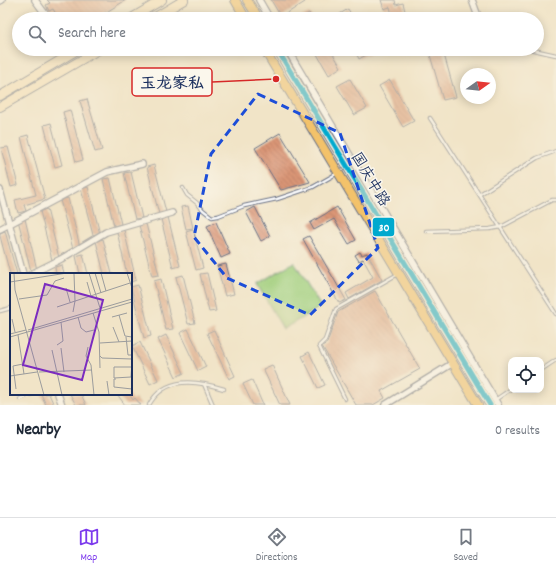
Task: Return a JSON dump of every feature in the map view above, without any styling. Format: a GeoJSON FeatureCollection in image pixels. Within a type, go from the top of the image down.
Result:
{"type":"FeatureCollection","features":[{"type":"Feature","properties":{"kind":"main road"},"geometry":{"type":"LineString","coordinates":[[142,12],[162,0]]}},
{"type":"Feature","properties":{"kind":"main road"},"geometry":{"type":"LineString","coordinates":[[164,12],[184,0]]}},
{"type":"Feature","properties":{"kind":"main road"},"geometry":{"type":"LineString","coordinates":[[235,0],[242,12]]}},
{"type":"Feature","properties":{"kind":"main road"},"geometry":{"type":"LineString","coordinates":[[247,0],[255,12]]}},
{"type":"Feature","properties":{"kind":"main road"},"geometry":{"type":"LineString","coordinates":[[0,96],[64,56]]}},
{"type":"Feature","properties":{"kind":"main road"},"geometry":{"type":"LineString","coordinates":[[0,107],[88,56]]}},
{"type":"Feature","properties":{"kind":"main road","name":"国庆中路"},"geometry":{"type":"LineString","coordinates":[[268,56],[478,405]]}},
{"type":"Feature","properties":{"kind":"main road","name":"国庆中路"},"geometry":{"type":"LineString","coordinates":[[281,56],[494,403]]}},
{"type":"Feature","properties":{"kind":"street"},"geometry":{"type":"LineString","coordinates":[[35,0],[44,12]]}},
{"type":"Feature","properties":{"kind":"street"},"geometry":{"type":"LineString","coordinates":[[260,0],[266,12]]}},
{"type":"Feature","properties":{"kind":"street"},"geometry":{"type":"LineString","coordinates":[[472,0],[476,12]]}},
{"type":"Feature","properties":{"kind":"street"},"geometry":{"type":"LineString","coordinates":[[291,56],[494,403]]}},
{"type":"Feature","properties":{"kind":"street"},"geometry":{"type":"LineString","coordinates":[[0,229],[106,172],[142,164]]}},
{"type":"Feature","properties":{"kind":"street"},"geometry":{"type":"LineString","coordinates":[[0,190],[23,273]]}},
{"type":"Feature","properties":{"kind":"street"},"geometry":{"type":"LineString","coordinates":[[33,273],[61,259],[106,232],[172,213]]}},
{"type":"Feature","properties":{"kind":"street"},"geometry":{"type":"LineString","coordinates":[[385,405],[453,363]]}},
{"type":"Feature","properties":{"kind":"street"},"geometry":{"type":"LineString","coordinates":[[58,395],[62,405]]}},
{"type":"Feature","properties":{"kind":"lane"},"geometry":{"type":"LineString","coordinates":[[544,52],[556,55]]}},
{"type":"Feature","properties":{"kind":"lane"},"geometry":{"type":"LineString","coordinates":[[430,118],[556,314]]}},
{"type":"Feature","properties":{"kind":"lane"},"geometry":{"type":"LineString","coordinates":[[480,194],[537,158],[556,151]]}},
{"type":"Feature","properties":{"kind":"lane"},"geometry":{"type":"LineString","coordinates":[[183,188],[187,196],[197,203],[203,210],[212,216],[218,216],[244,206],[277,199],[313,188],[338,173]]}},
{"type":"Feature","properties":{"kind":"lane"},"geometry":{"type":"LineString","coordinates":[[426,231],[490,229],[501,227],[552,200],[556,200]]}},
{"type":"Feature","properties":{"kind":"lane"},"geometry":{"type":"LineString","coordinates":[[345,399],[319,346],[325,340],[336,309],[399,273]]}},
{"type":"Feature","properties":{"kind":"lane"},"geometry":{"type":"LineString","coordinates":[[0,311],[10,308]]}},
{"type":"Feature","properties":{"kind":"lane"},"geometry":{"type":"LineString","coordinates":[[544,368],[556,360]]}},
{"type":"Feature","properties":{"kind":"lane"},"geometry":{"type":"LineString","coordinates":[[149,405],[156,394],[174,384],[196,382],[224,389]]}},
{"type":"Feature","properties":{"kind":"lane"},"geometry":{"type":"LineString","coordinates":[[203,383],[213,405]]}},
{"type":"Feature","properties":{"kind":"lane"},"geometry":{"type":"LineString","coordinates":[[494,403],[508,391]]}},
{"type":"Feature","properties":{"kind":"lane"},"geometry":{"type":"LineString","coordinates":[[20,398],[29,395]]}},
{"type":"Feature","properties":{"kind":"highlighted area"},"geometry":{"type":"Polygon","coordinates":[[[258,94],[340,133],[378,248],[310,315],[227,278],[194,237],[211,154],[258,94]]]}},
{"type":"Feature","properties":{"kind":"green space"},"geometry":{"type":"Polygon","coordinates":[[[294,262],[321,307],[283,329],[257,284],[294,262]]]}},
{"type":"Feature","properties":{"kind":"building"},"geometry":{"type":"Polygon","coordinates":[[[47,0],[126,0],[106,12],[55,12],[53,9],[49,11],[46,5],[50,3],[47,0]]]}},
{"type":"Feature","properties":{"kind":"building"},"geometry":{"type":"Polygon","coordinates":[[[271,0],[304,0],[305,2],[289,12],[278,12],[271,0]]]}},
{"type":"Feature","properties":{"kind":"building"},"geometry":{"type":"Polygon","coordinates":[[[381,0],[395,0],[396,5],[403,3],[405,12],[391,12],[390,7],[384,9],[381,0]]]}},
{"type":"Feature","properties":{"kind":"building"},"geometry":{"type":"Polygon","coordinates":[[[348,9],[350,12],[343,12],[348,9]]]}},
{"type":"Feature","properties":{"kind":"building"},"geometry":{"type":"Polygon","coordinates":[[[318,56],[334,56],[341,67],[329,75],[318,56]]]}},
{"type":"Feature","properties":{"kind":"building"},"geometry":{"type":"Polygon","coordinates":[[[358,56],[364,56],[359,59],[358,56]]]}},
{"type":"Feature","properties":{"kind":"building"},"geometry":{"type":"Polygon","coordinates":[[[430,56],[444,56],[456,97],[443,100],[430,56]]]}},
{"type":"Feature","properties":{"kind":"building"},"geometry":{"type":"Polygon","coordinates":[[[350,79],[367,108],[354,115],[337,86],[350,79]]]}},
{"type":"Feature","properties":{"kind":"building"},"geometry":{"type":"Polygon","coordinates":[[[390,80],[414,121],[403,127],[379,86],[390,80]]]}},
{"type":"Feature","properties":{"kind":"building"},"geometry":{"type":"Polygon","coordinates":[[[87,99],[102,150],[95,152],[80,101],[87,99]]]}},
{"type":"Feature","properties":{"kind":"building"},"geometry":{"type":"Polygon","coordinates":[[[70,110],[83,160],[76,162],[63,112],[70,110]]]}},
{"type":"Feature","properties":{"kind":"building"},"geometry":{"type":"Polygon","coordinates":[[[51,123],[62,165],[55,167],[44,125],[51,123]]]}},
{"type":"Feature","properties":{"kind":"building"},"geometry":{"type":"Polygon","coordinates":[[[280,133],[310,182],[281,190],[255,148],[280,133]]]}},
{"type":"Feature","properties":{"kind":"building"},"geometry":{"type":"Polygon","coordinates":[[[28,135],[45,199],[24,205],[26,211],[18,213],[15,200],[36,195],[21,137],[28,135]]]}},
{"type":"Feature","properties":{"kind":"building"},"geometry":{"type":"Polygon","coordinates":[[[8,147],[18,185],[11,187],[1,148],[8,147]]]}},
{"type":"Feature","properties":{"kind":"building"},"geometry":{"type":"Polygon","coordinates":[[[154,165],[166,212],[159,214],[147,167],[154,165]]]}},
{"type":"Feature","properties":{"kind":"building"},"geometry":{"type":"Polygon","coordinates":[[[131,172],[142,218],[135,219],[124,173],[131,172]]]}},
{"type":"Feature","properties":{"kind":"building"},"geometry":{"type":"Polygon","coordinates":[[[110,178],[121,224],[114,226],[103,179],[110,178]]]}},
{"type":"Feature","properties":{"kind":"building"},"geometry":{"type":"Polygon","coordinates":[[[88,187],[100,234],[93,235],[81,189],[88,187]]]}},
{"type":"Feature","properties":{"kind":"building"},"geometry":{"type":"Polygon","coordinates":[[[68,198],[80,247],[73,249],[60,200],[68,198]]]}},
{"type":"Feature","properties":{"kind":"building"},"geometry":{"type":"Polygon","coordinates":[[[188,206],[193,228],[186,229],[181,207],[188,206]]]}},
{"type":"Feature","properties":{"kind":"building"},"geometry":{"type":"Polygon","coordinates":[[[255,207],[270,236],[261,241],[246,212],[255,207]]]}},
{"type":"Feature","properties":{"kind":"building"},"geometry":{"type":"Polygon","coordinates":[[[337,207],[356,240],[349,244],[334,219],[314,230],[310,223],[337,207]]]}},
{"type":"Feature","properties":{"kind":"building"},"geometry":{"type":"Polygon","coordinates":[[[47,209],[59,258],[52,260],[40,211],[47,209]]]}},
{"type":"Feature","properties":{"kind":"building"},"geometry":{"type":"Polygon","coordinates":[[[168,217],[180,266],[173,268],[161,219],[168,217]]]}},
{"type":"Feature","properties":{"kind":"building"},"geometry":{"type":"Polygon","coordinates":[[[25,219],[37,270],[31,271],[18,220],[25,219]]]}},
{"type":"Feature","properties":{"kind":"building"},"geometry":{"type":"Polygon","coordinates":[[[216,222],[230,254],[221,258],[207,226],[216,222]]]}},
{"type":"Feature","properties":{"kind":"building"},"geometry":{"type":"Polygon","coordinates":[[[146,224],[159,275],[152,276],[139,225],[146,224]]]}},
{"type":"Feature","properties":{"kind":"building"},"geometry":{"type":"Polygon","coordinates":[[[193,229],[203,268],[196,270],[186,231],[193,229]]]}},
{"type":"Feature","properties":{"kind":"building"},"geometry":{"type":"Polygon","coordinates":[[[124,230],[136,280],[132,282],[132,273],[127,273],[117,232],[124,230]]]}},
{"type":"Feature","properties":{"kind":"building"},"geometry":{"type":"Polygon","coordinates":[[[5,231],[17,273],[10,274],[0,233],[5,231]]]}},
{"type":"Feature","properties":{"kind":"building"},"geometry":{"type":"Polygon","coordinates":[[[309,236],[346,300],[339,303],[303,239],[309,236]]]}},
{"type":"Feature","properties":{"kind":"building"},"geometry":{"type":"Polygon","coordinates":[[[103,239],[112,273],[104,273],[96,241],[103,239]]]}},
{"type":"Feature","properties":{"kind":"building"},"geometry":{"type":"Polygon","coordinates":[[[360,252],[362,255],[367,253],[382,280],[349,299],[346,293],[373,277],[363,259],[359,261],[355,255],[360,252]]]}},
{"type":"Feature","properties":{"kind":"building"},"geometry":{"type":"Polygon","coordinates":[[[83,254],[88,273],[80,273],[76,256],[83,254]]]}},
{"type":"Feature","properties":{"kind":"building"},"geometry":{"type":"Polygon","coordinates":[[[226,264],[234,294],[225,296],[217,266],[226,264]]]}},
{"type":"Feature","properties":{"kind":"building"},"geometry":{"type":"Polygon","coordinates":[[[62,265],[64,273],[56,273],[55,267],[62,265]]]}},
{"type":"Feature","properties":{"kind":"building"},"geometry":{"type":"Polygon","coordinates":[[[207,273],[216,311],[209,312],[200,274],[207,273]]]}},
{"type":"Feature","properties":{"kind":"building"},"geometry":{"type":"Polygon","coordinates":[[[183,275],[195,323],[188,324],[176,277],[183,275]]]}},
{"type":"Feature","properties":{"kind":"building"},"geometry":{"type":"Polygon","coordinates":[[[161,279],[173,329],[166,330],[154,281],[161,279]]]}},
{"type":"Feature","properties":{"kind":"building"},"geometry":{"type":"Polygon","coordinates":[[[138,285],[151,336],[144,338],[132,287],[138,285]]]}},
{"type":"Feature","properties":{"kind":"building"},"geometry":{"type":"Polygon","coordinates":[[[375,291],[420,369],[381,391],[385,398],[373,405],[356,405],[322,346],[327,343],[338,312],[375,291]]]}},
{"type":"Feature","properties":{"kind":"building"},"geometry":{"type":"Polygon","coordinates":[[[188,329],[206,367],[198,371],[180,333],[188,329]]]}},
{"type":"Feature","properties":{"kind":"building"},"geometry":{"type":"Polygon","coordinates":[[[214,330],[235,376],[229,379],[207,333],[214,330]]]}},
{"type":"Feature","properties":{"kind":"building"},"geometry":{"type":"Polygon","coordinates":[[[166,335],[184,373],[176,377],[158,339],[166,335]]]}},
{"type":"Feature","properties":{"kind":"building"},"geometry":{"type":"Polygon","coordinates":[[[140,342],[158,380],[150,384],[132,346],[140,342]]]}},
{"type":"Feature","properties":{"kind":"building"},"geometry":{"type":"Polygon","coordinates":[[[309,352],[325,385],[318,388],[302,356],[309,352]]]}},
{"type":"Feature","properties":{"kind":"building"},"geometry":{"type":"Polygon","coordinates":[[[272,365],[290,405],[280,405],[263,369],[272,365]]]}},
{"type":"Feature","properties":{"kind":"building"},"geometry":{"type":"Polygon","coordinates":[[[252,380],[263,405],[253,405],[243,384],[252,380]]]}},
{"type":"Feature","properties":{"kind":"building"},"geometry":{"type":"Polygon","coordinates":[[[41,395],[49,395],[54,405],[46,405],[41,395]]]}},
{"type":"Feature","properties":{"kind":"building"},"geometry":{"type":"Polygon","coordinates":[[[71,395],[81,395],[86,405],[76,405],[71,395]]]}},
{"type":"Feature","properties":{"kind":"building"},"geometry":{"type":"Polygon","coordinates":[[[118,395],[130,395],[133,400],[135,398],[141,405],[125,405],[118,395]]]}},
{"type":"Feature","properties":{"kind":"transit line","name":"30"},"geometry":{"type":"LineString","coordinates":[[281,56],[490,405]]}},
{"type":"Feature","properties":{"kind":"place","name":"玉龙家私"},"geometry":{"type":"Point","coordinates":[276,79]}}]}
